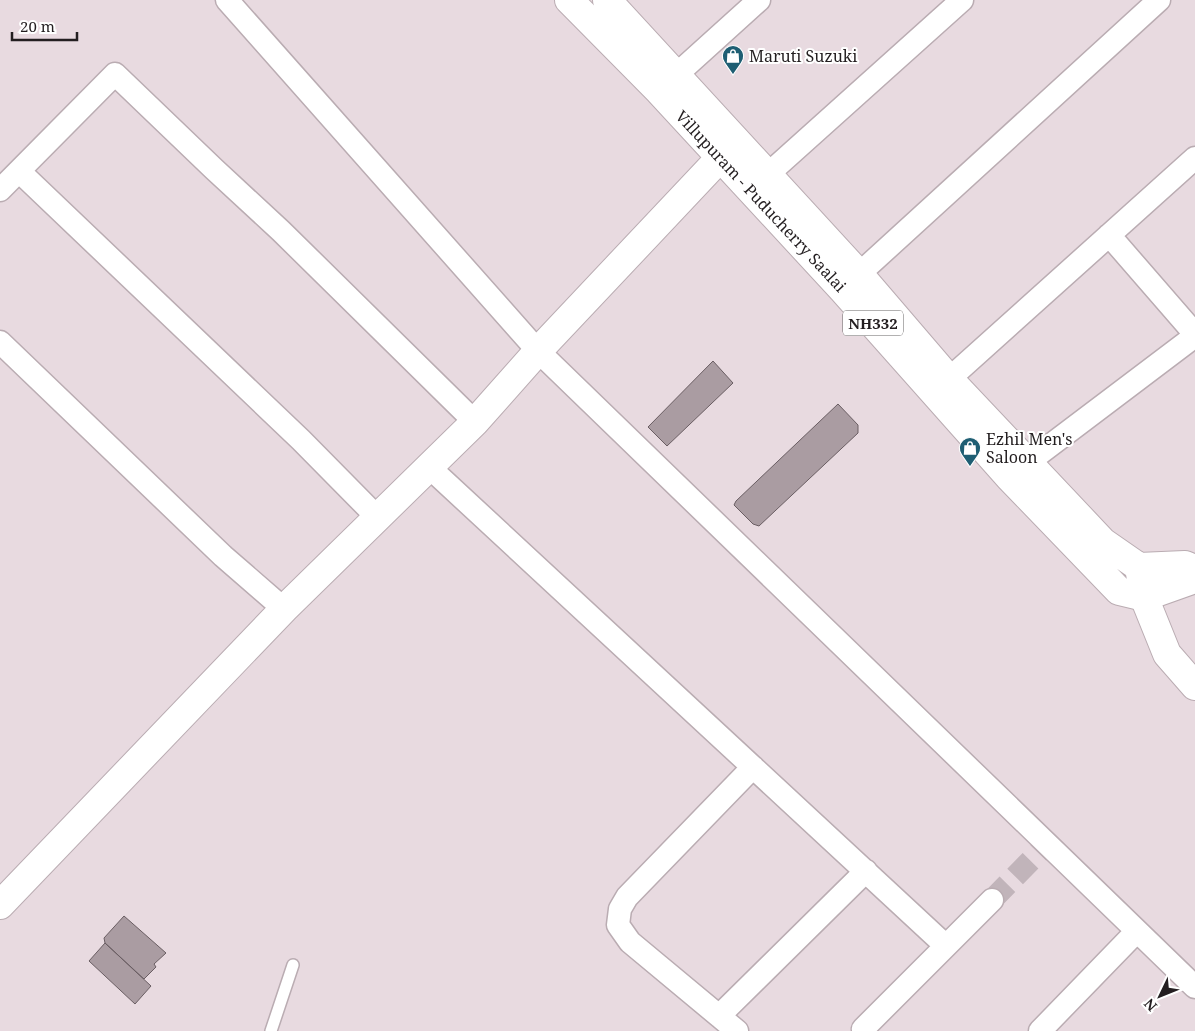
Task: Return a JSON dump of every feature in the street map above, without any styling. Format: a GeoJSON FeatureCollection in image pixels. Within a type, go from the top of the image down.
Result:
{"type":"FeatureCollection","features":[{"type":"Feature","properties":{"kind":"main road","name":"Villupuram - Puducherry Saalai"},"geometry":{"type":"LineString","coordinates":[[569,0],[659,91],[728,149],[767,175],[859,274],[949,379],[1027,463],[1103,542],[1139,567]]}},
{"type":"Feature","properties":{"kind":"main road","name":"Villupuram - Puducherry Saalai"},"geometry":{"type":"LineString","coordinates":[[607,0],[676,75],[728,149],[842,289],[1009,477],[1119,591],[1144,597]]}},
{"type":"Feature","properties":{"kind":"main road"},"geometry":{"type":"LineString","coordinates":[[0,905],[284,609],[475,422],[538,351],[728,149]]}},
{"type":"Feature","properties":{"kind":"main road"},"geometry":{"type":"LineString","coordinates":[[1195,569],[1185,565],[1139,567],[1144,597],[1167,654],[1195,686]]}},
{"type":"Feature","properties":{"kind":"main road"},"geometry":{"type":"LineString","coordinates":[[1144,597],[1195,579]]}},
{"type":"Feature","properties":{"kind":"street"},"geometry":{"type":"LineString","coordinates":[[227,0],[538,351],[1195,988]]}},
{"type":"Feature","properties":{"kind":"street"},"geometry":{"type":"LineString","coordinates":[[676,75],[759,0]]}},
{"type":"Feature","properties":{"kind":"street"},"geometry":{"type":"LineString","coordinates":[[767,175],[962,0]]}},
{"type":"Feature","properties":{"kind":"street"},"geometry":{"type":"LineString","coordinates":[[859,274],[1159,0]]}},
{"type":"Feature","properties":{"kind":"street"},"geometry":{"type":"LineString","coordinates":[[0,190],[20,172],[115,74],[281,231],[475,422]]}},
{"type":"Feature","properties":{"kind":"street"},"geometry":{"type":"LineString","coordinates":[[949,379],[1195,158]]}},
{"type":"Feature","properties":{"kind":"street"},"geometry":{"type":"LineString","coordinates":[[20,172],[302,440],[376,517]]}},
{"type":"Feature","properties":{"kind":"street"},"geometry":{"type":"LineString","coordinates":[[1027,463],[1195,335],[1109,235]]}},
{"type":"Feature","properties":{"kind":"street"},"geometry":{"type":"LineString","coordinates":[[0,342],[223,556],[284,609]]}},
{"type":"Feature","properties":{"kind":"street"},"geometry":{"type":"LineString","coordinates":[[429,466],[946,946]]}},
{"type":"Feature","properties":{"kind":"street"},"geometry":{"type":"LineString","coordinates":[[737,1031],[630,942],[618,925],[620,909],[627,897],[753,767]]}},
{"type":"Feature","properties":{"kind":"street"},"geometry":{"type":"LineString","coordinates":[[719,1016],[866,871]]}},
{"type":"Feature","properties":{"kind":"street"},"geometry":{"type":"LineString","coordinates":[[864,1031],[863,1029],[992,900]]}},
{"type":"Feature","properties":{"kind":"street"},"geometry":{"type":"LineString","coordinates":[[1040,1031],[1136,931]]}},
{"type":"Feature","properties":{"kind":"lane"},"geometry":{"type":"LineString","coordinates":[[271,1031],[293,965]]}},
{"type":"Feature","properties":{"kind":"building"},"geometry":{"type":"Polygon","coordinates":[[[713,361],[733,383],[667,446],[648,427],[713,361]]]}},
{"type":"Feature","properties":{"kind":"building"},"geometry":{"type":"Polygon","coordinates":[[[838,404],[858,425],[858,433],[759,526],[753,524],[734,505],[736,501],[838,404]]]}},
{"type":"Feature","properties":{"kind":"building"},"geometry":{"type":"Polygon","coordinates":[[[124,916],[166,953],[154,964],[156,967],[144,979],[105,943],[104,938],[124,916]]]}},
{"type":"Feature","properties":{"kind":"building"},"geometry":{"type":"Polygon","coordinates":[[[105,943],[151,986],[135,1004],[89,961],[105,943]]]}},
{"type":"Feature","properties":{"kind":"tunnel"},"geometry":{"type":"LineString","coordinates":[[992,900],[1046,845]]}},
{"type":"Feature","properties":{"kind":"place","name":"Maruti Suzuki"},"geometry":{"type":"Point","coordinates":[733,75]}},
{"type":"Feature","properties":{"kind":"place","name":"Ezhil Men's Saloon"},"geometry":{"type":"Point","coordinates":[970,467]}}]}
